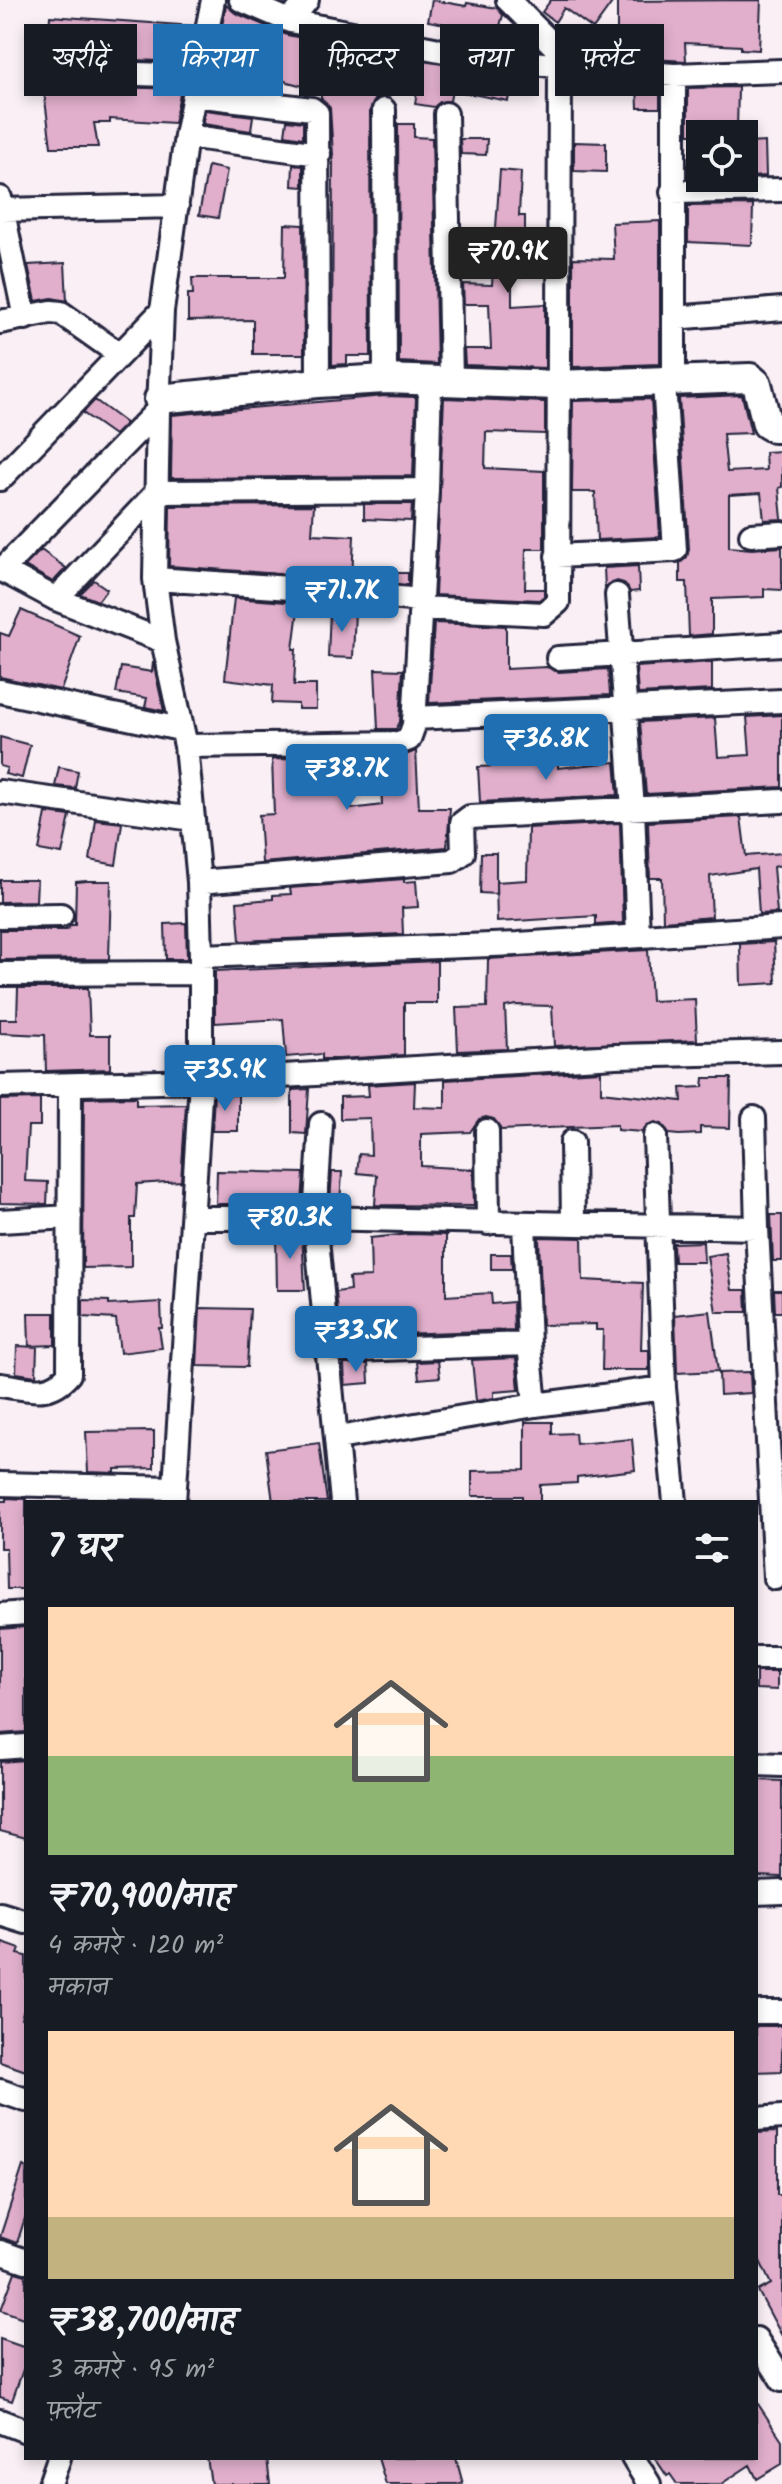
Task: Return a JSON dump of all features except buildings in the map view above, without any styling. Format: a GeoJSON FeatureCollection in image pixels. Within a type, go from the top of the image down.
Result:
{"type":"FeatureCollection","features":[{"type":"Feature","properties":{"kind":"street"},"geometry":{"type":"LineString","coordinates":[[208,24],[213,0]]}},
{"type":"Feature","properties":{"kind":"street"},"geometry":{"type":"LineString","coordinates":[[241,0],[290,21],[460,54],[555,65]]}},
{"type":"Feature","properties":{"kind":"street"},"geometry":{"type":"LineString","coordinates":[[290,21],[307,0]]}},
{"type":"Feature","properties":{"kind":"street"},"geometry":{"type":"LineString","coordinates":[[508,0],[555,52]]}},
{"type":"Feature","properties":{"kind":"street"},"geometry":{"type":"LineString","coordinates":[[664,74],[782,71]]}},
{"type":"Feature","properties":{"kind":"street"},"geometry":{"type":"LineString","coordinates":[[557,556],[675,550],[669,383],[674,318],[674,75]]}},
{"type":"Feature","properties":{"kind":"street"},"geometry":{"type":"LineString","coordinates":[[0,1484],[174,1495],[201,1081],[201,965],[199,882],[193,819],[183,738],[163,641],[155,579],[162,311],[194,96]]}},
{"type":"Feature","properties":{"kind":"street"},"geometry":{"type":"LineString","coordinates":[[249,96],[312,109],[319,117],[318,383]]}},
{"type":"Feature","properties":{"kind":"street"},"geometry":{"type":"LineString","coordinates":[[155,579],[306,589],[420,604],[544,614],[558,602],[557,385],[567,96]]}},
{"type":"Feature","properties":{"kind":"street"},"geometry":{"type":"LineString","coordinates":[[384,110],[385,379]]}},
{"type":"Feature","properties":{"kind":"street"},"geometry":{"type":"LineString","coordinates":[[0,691],[183,738],[399,743],[409,739],[414,718],[427,490],[440,381],[446,114]]}},
{"type":"Feature","properties":{"kind":"street"},"geometry":{"type":"LineString","coordinates":[[186,136],[319,154]]}},
{"type":"Feature","properties":{"kind":"street"},"geometry":{"type":"LineString","coordinates":[[672,192],[782,190]]}},
{"type":"Feature","properties":{"kind":"street"},"geometry":{"type":"LineString","coordinates":[[25,318],[1,204],[177,206]]}},
{"type":"Feature","properties":{"kind":"street"},"geometry":{"type":"LineString","coordinates":[[674,318],[782,309]]}},
{"type":"Feature","properties":{"kind":"street"},"geometry":{"type":"LineString","coordinates":[[0,479],[162,311]]}},
{"type":"Feature","properties":{"kind":"street"},"geometry":{"type":"LineString","coordinates":[[0,322],[51,312],[61,313],[119,354]]}},
{"type":"Feature","properties":{"kind":"street"},"geometry":{"type":"LineString","coordinates":[[163,641],[56,599],[1,570],[158,405],[318,383],[385,379],[557,385],[750,378],[757,384],[767,424],[782,428]]}},
{"type":"Feature","properties":{"kind":"street"},"geometry":{"type":"LineString","coordinates":[[56,599],[157,492],[427,490]]}},
{"type":"Feature","properties":{"kind":"street"},"geometry":{"type":"LineString","coordinates":[[751,535],[782,533]]}},
{"type":"Feature","properties":{"kind":"street"},"geometry":{"type":"LineString","coordinates":[[617,595],[633,809],[638,936]]}},
{"type":"Feature","properties":{"kind":"street"},"geometry":{"type":"LineString","coordinates":[[558,658],[782,644]]}},
{"type":"Feature","properties":{"kind":"street"},"geometry":{"type":"LineString","coordinates":[[414,718],[782,701]]}},
{"type":"Feature","properties":{"kind":"street"},"geometry":{"type":"LineString","coordinates":[[0,792],[193,819]]}},
{"type":"Feature","properties":{"kind":"street"},"geometry":{"type":"LineString","coordinates":[[199,882],[452,861],[463,853],[462,823],[470,817],[782,801]]}},
{"type":"Feature","properties":{"kind":"street"},"geometry":{"type":"LineString","coordinates":[[0,916],[61,915]]}},
{"type":"Feature","properties":{"kind":"street"},"geometry":{"type":"LineString","coordinates":[[0,974],[201,965],[782,927]]}},
{"type":"Feature","properties":{"kind":"street"},"geometry":{"type":"LineString","coordinates":[[0,1086],[201,1081],[616,1056],[782,1052]]}},
{"type":"Feature","properties":{"kind":"street"},"geometry":{"type":"LineString","coordinates":[[0,1385],[46,1391],[61,1384],[69,1374],[70,1086]]}},
{"type":"Feature","properties":{"kind":"street"},"geometry":{"type":"LineString","coordinates":[[754,1118],[771,1579]]}},
{"type":"Feature","properties":{"kind":"street"},"geometry":{"type":"LineString","coordinates":[[321,1124],[315,1218],[342,1500]]}},
{"type":"Feature","properties":{"kind":"street"},"geometry":{"type":"LineString","coordinates":[[487,1131],[488,1223]]}},
{"type":"Feature","properties":{"kind":"street"},"geometry":{"type":"LineString","coordinates":[[655,1136],[664,1388],[675,1500]]}},
{"type":"Feature","properties":{"kind":"street"},"geometry":{"type":"LineString","coordinates":[[572,1142],[573,1223]]}},
{"type":"Feature","properties":{"kind":"street"},"geometry":{"type":"LineString","coordinates":[[0,1221],[70,1217]]}},
{"type":"Feature","properties":{"kind":"street"},"geometry":{"type":"LineString","coordinates":[[193,1218],[757,1228]]}},
{"type":"Feature","properties":{"kind":"street"},"geometry":{"type":"LineString","coordinates":[[524,1223],[535,1405]]}},
{"type":"Feature","properties":{"kind":"street"},"geometry":{"type":"LineString","coordinates":[[326,1351],[529,1344]]}},
{"type":"Feature","properties":{"kind":"street"},"geometry":{"type":"LineString","coordinates":[[338,1438],[535,1405],[664,1388]]}},
{"type":"Feature","properties":{"kind":"street"},"geometry":{"type":"LineString","coordinates":[[0,1615],[24,1613]]}},
{"type":"Feature","properties":{"kind":"street"},"geometry":{"type":"LineString","coordinates":[[758,1658],[782,1658]]}},
{"type":"Feature","properties":{"kind":"street"},"geometry":{"type":"LineString","coordinates":[[0,1748],[24,1746]]}},
{"type":"Feature","properties":{"kind":"street"},"geometry":{"type":"LineString","coordinates":[[758,1764],[782,1765]]}},
{"type":"Feature","properties":{"kind":"street"},"geometry":{"type":"LineString","coordinates":[[758,1893],[782,1892]]}},
{"type":"Feature","properties":{"kind":"street"},"geometry":{"type":"LineString","coordinates":[[0,1914],[24,1921]]}},
{"type":"Feature","properties":{"kind":"street"},"geometry":{"type":"LineString","coordinates":[[758,2012],[782,2012]]}},
{"type":"Feature","properties":{"kind":"street"},"geometry":{"type":"LineString","coordinates":[[0,2091],[24,2099]]}},
{"type":"Feature","properties":{"kind":"street"},"geometry":{"type":"LineString","coordinates":[[758,2119],[782,2117]]}},
{"type":"Feature","properties":{"kind":"street"},"geometry":{"type":"LineString","coordinates":[[0,2252],[24,2260]]}},
{"type":"Feature","properties":{"kind":"street"},"geometry":{"type":"LineString","coordinates":[[758,2342],[782,2380]]}},
{"type":"Feature","properties":{"kind":"street"},"geometry":{"type":"LineString","coordinates":[[0,2421],[24,2430]]}},
{"type":"Feature","properties":{"kind":"street"},"geometry":{"type":"LineString","coordinates":[[50,2484],[58,2460]]}}]}
